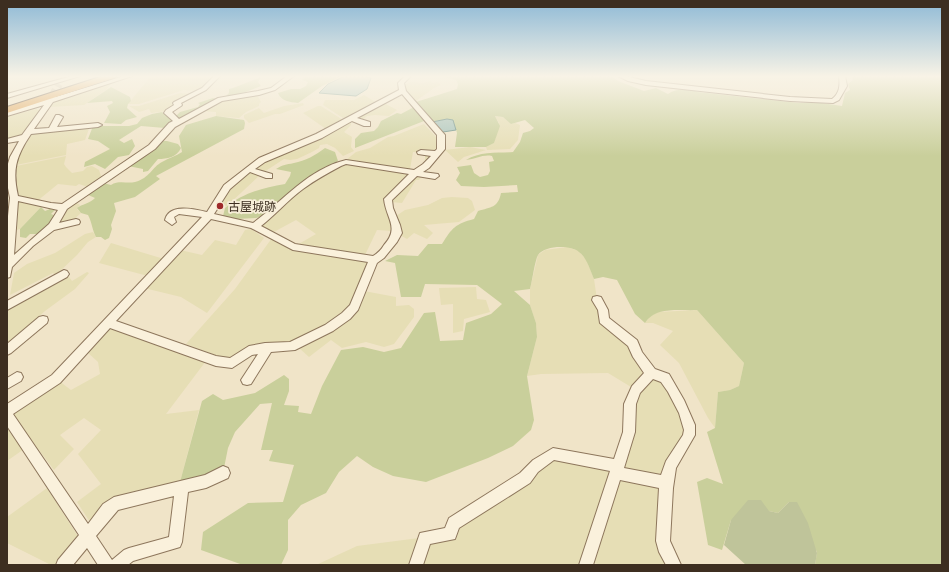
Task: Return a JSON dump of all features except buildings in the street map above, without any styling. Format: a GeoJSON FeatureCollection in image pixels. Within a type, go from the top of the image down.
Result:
{"type":"FeatureCollection","features":[{"type":"Feature","properties":{"kind":"highway"},"geometry":{"type":"LineString","coordinates":[[7,108],[24,103]]}},
{"type":"Feature","properties":{"kind":"street"},"geometry":{"type":"LineString","coordinates":[[7,114],[40,103]]}},
{"type":"Feature","properties":{"kind":"street"},"geometry":{"type":"LineString","coordinates":[[8,269],[10,223],[14,198],[9,187],[12,167],[15,157],[27,135],[49,103]]}},
{"type":"Feature","properties":{"kind":"street"},"geometry":{"type":"LineString","coordinates":[[177,103],[179,105],[168,111],[168,113],[177,121]]}},
{"type":"Feature","properties":{"kind":"street"},"geometry":{"type":"LineString","coordinates":[[8,269],[50,227],[64,207],[152,147],[167,129],[177,121],[214,103]]}},
{"type":"Feature","properties":{"kind":"street"},"geometry":{"type":"LineString","coordinates":[[7,411],[56,379],[209,215],[227,187],[249,169],[272,155],[318,136],[335,126],[355,121],[384,103]]}},
{"type":"Feature","properties":{"kind":"street"},"geometry":{"type":"LineString","coordinates":[[109,323],[216,361],[232,363],[249,351],[291,347],[329,328],[346,316],[354,307],[372,261],[381,256],[394,240],[397,233],[396,225],[389,208],[388,199],[415,173],[426,166],[441,149],[441,134],[413,103]]}},
{"type":"Feature","properties":{"kind":"street"},"geometry":{"type":"LineString","coordinates":[[50,130],[59,117]]}},
{"type":"Feature","properties":{"kind":"street"},"geometry":{"type":"LineString","coordinates":[[355,121],[367,124]]}},
{"type":"Feature","properties":{"kind":"street"},"geometry":{"type":"LineString","coordinates":[[7,141],[50,130],[98,125]]}},
{"type":"Feature","properties":{"kind":"street"},"geometry":{"type":"LineString","coordinates":[[421,152],[436,154]]}},
{"type":"Feature","properties":{"kind":"street"},"geometry":{"type":"LineString","coordinates":[[254,226],[273,212],[282,202],[301,186],[338,164],[346,162],[435,176]]}},
{"type":"Feature","properties":{"kind":"street"},"geometry":{"type":"LineString","coordinates":[[249,169],[269,176]]}},
{"type":"Feature","properties":{"kind":"street"},"geometry":{"type":"LineString","coordinates":[[14,198],[47,206],[64,207]]}},
{"type":"Feature","properties":{"kind":"street"},"geometry":{"type":"LineString","coordinates":[[172,222],[169,220],[170,216],[177,211],[183,210],[209,215],[254,226],[294,247],[371,259],[372,261]]}},
{"type":"Feature","properties":{"kind":"street"},"geometry":{"type":"LineString","coordinates":[[50,227],[76,222]]}},
{"type":"Feature","properties":{"kind":"street"},"geometry":{"type":"LineString","coordinates":[[7,306],[64,274]]}},
{"type":"Feature","properties":{"kind":"street"},"geometry":{"type":"LineString","coordinates":[[597,300],[603,310],[604,320],[633,343],[637,354],[651,373],[665,378],[679,403],[690,430],[688,437],[669,469],[666,483],[663,541],[664,547],[674,565]]}},
{"type":"Feature","properties":{"kind":"street"},"geometry":{"type":"LineString","coordinates":[[7,350],[43,320]]}},
{"type":"Feature","properties":{"kind":"street"},"geometry":{"type":"LineString","coordinates":[[247,380],[268,348]]}},
{"type":"Feature","properties":{"kind":"street"},"geometry":{"type":"LineString","coordinates":[[586,565],[629,432],[630,404],[636,390],[651,373]]}},
{"type":"Feature","properties":{"kind":"street"},"geometry":{"type":"LineString","coordinates":[[7,384],[17,377]]}},
{"type":"Feature","properties":{"kind":"street"},"geometry":{"type":"LineString","coordinates":[[7,416],[107,565]]}},
{"type":"Feature","properties":{"kind":"street"},"geometry":{"type":"LineString","coordinates":[[416,565],[425,538],[450,534],[454,523],[525,478],[532,468],[553,454],[617,469],[666,483]]}},
{"type":"Feature","properties":{"kind":"street"},"geometry":{"type":"LineString","coordinates":[[63,565],[108,509],[114,504],[206,481],[222,473]]}},
{"type":"Feature","properties":{"kind":"street"},"geometry":{"type":"LineString","coordinates":[[117,565],[129,555],[175,542],[182,487]]}},
{"type":"Feature","properties":{"kind":"shaded area"},"geometry":{"type":"Polygon","coordinates":[[[55,103],[87,103],[84,105],[49,107],[55,103]]]}},
{"type":"Feature","properties":{"kind":"shaded area"},"geometry":{"type":"Polygon","coordinates":[[[129,103],[143,103],[139,104],[128,104],[129,103]]]}},
{"type":"Feature","properties":{"kind":"shaded area"},"geometry":{"type":"Polygon","coordinates":[[[149,103],[179,103],[167,111],[151,113],[149,109],[139,112],[129,106],[139,106],[149,103]]]}},
{"type":"Feature","properties":{"kind":"shaded area"},"geometry":{"type":"Polygon","coordinates":[[[216,103],[260,103],[259,106],[246,112],[239,118],[216,116],[216,112],[203,111],[216,103]]]}},
{"type":"Feature","properties":{"kind":"shaded area"},"geometry":{"type":"Polygon","coordinates":[[[303,103],[304,105],[280,114],[275,114],[249,123],[244,118],[244,115],[259,108],[264,113],[284,106],[303,103]]]}},
{"type":"Feature","properties":{"kind":"shaded area"},"geometry":{"type":"Polygon","coordinates":[[[324,103],[377,103],[346,120],[323,105],[324,103]]]}},
{"type":"Feature","properties":{"kind":"shaded area"},"geometry":{"type":"Polygon","coordinates":[[[384,103],[397,110],[389,116],[367,116],[361,121],[358,120],[357,118],[384,103]]]}},
{"type":"Feature","properties":{"kind":"shaded area"},"geometry":{"type":"Polygon","coordinates":[[[321,106],[343,120],[326,129],[303,113],[321,106]]]}},
{"type":"Feature","properties":{"kind":"shaded area"},"geometry":{"type":"Polygon","coordinates":[[[36,109],[41,111],[23,136],[7,139],[7,117],[36,109]]]}},
{"type":"Feature","properties":{"kind":"shaded area"},"geometry":{"type":"Polygon","coordinates":[[[495,116],[503,117],[511,124],[515,123],[520,125],[518,140],[510,149],[487,150],[486,147],[494,143],[499,123],[495,116]]]}},
{"type":"Feature","properties":{"kind":"shaded area"},"geometry":{"type":"Polygon","coordinates":[[[351,121],[351,125],[344,132],[352,137],[351,147],[354,151],[343,156],[335,148],[327,144],[320,145],[319,148],[297,159],[284,159],[264,172],[254,168],[264,160],[351,121]]]}},
{"type":"Feature","properties":{"kind":"shaded area"},"geometry":{"type":"Polygon","coordinates":[[[424,124],[436,137],[439,146],[425,163],[425,153],[413,152],[410,169],[346,160],[356,152],[370,148],[388,137],[424,124]]]}},
{"type":"Feature","properties":{"kind":"shaded area"},"geometry":{"type":"Polygon","coordinates":[[[90,126],[85,140],[67,144],[66,155],[16,165],[18,156],[32,132],[90,126]]]}},
{"type":"Feature","properties":{"kind":"shaded area"},"geometry":{"type":"Polygon","coordinates":[[[470,147],[486,150],[464,157],[458,162],[445,150],[470,147]]]}},
{"type":"Feature","properties":{"kind":"shaded area"},"geometry":{"type":"Polygon","coordinates":[[[66,156],[64,164],[72,173],[83,171],[87,167],[92,166],[99,170],[101,176],[106,178],[91,188],[79,184],[76,186],[58,184],[36,202],[17,197],[16,166],[66,156]]]}},
{"type":"Feature","properties":{"kind":"shaded area"},"geometry":{"type":"Polygon","coordinates":[[[346,164],[411,173],[385,200],[393,222],[392,231],[377,230],[365,255],[297,245],[316,234],[296,220],[272,233],[258,225],[303,188],[338,166],[346,164]]]}},
{"type":"Feature","properties":{"kind":"shaded area"},"geometry":{"type":"Polygon","coordinates":[[[248,171],[261,174],[227,206],[218,204],[226,192],[248,171]]]}},
{"type":"Feature","properties":{"kind":"shaded area"},"geometry":{"type":"Polygon","coordinates":[[[417,173],[423,175],[419,180],[416,180],[402,203],[391,202],[390,199],[417,173]]]}},
{"type":"Feature","properties":{"kind":"shaded area"},"geometry":{"type":"Polygon","coordinates":[[[442,198],[468,198],[472,201],[475,210],[459,222],[424,225],[433,233],[427,239],[414,233],[407,239],[400,235],[400,224],[396,216],[405,210],[428,205],[442,198]]]}},
{"type":"Feature","properties":{"kind":"shaded area"},"geometry":{"type":"Polygon","coordinates":[[[18,199],[41,207],[20,229],[17,230],[18,199]]]}},
{"type":"Feature","properties":{"kind":"shaded area"},"geometry":{"type":"Polygon","coordinates":[[[75,202],[80,205],[77,209],[81,213],[71,222],[53,226],[67,207],[75,202]]]}},
{"type":"Feature","properties":{"kind":"shaded area"},"geometry":{"type":"Polygon","coordinates":[[[251,229],[264,238],[207,313],[181,297],[144,288],[180,250],[202,255],[215,240],[236,245],[245,230],[251,229]]]}},
{"type":"Feature","properties":{"kind":"shaded area"},"geometry":{"type":"Polygon","coordinates":[[[93,232],[96,237],[88,242],[57,274],[55,275],[53,273],[10,295],[14,273],[27,264],[55,253],[85,234],[93,232]]]}},
{"type":"Feature","properties":{"kind":"shaded area"},"geometry":{"type":"Polygon","coordinates":[[[272,238],[292,248],[370,261],[353,303],[340,317],[293,344],[255,345],[231,361],[186,344],[235,289],[272,238]]]}},
{"type":"Feature","properties":{"kind":"shaded area"},"geometry":{"type":"Polygon","coordinates":[[[111,243],[164,259],[148,276],[99,263],[111,243]]]}},
{"type":"Feature","properties":{"kind":"shaded area"},"geometry":{"type":"Polygon","coordinates":[[[567,247],[579,251],[587,261],[594,279],[597,300],[605,320],[637,354],[665,378],[688,422],[676,455],[663,541],[674,565],[602,565],[587,561],[586,565],[316,565],[357,546],[450,534],[546,458],[618,466],[636,390],[608,373],[541,374],[527,376],[537,337],[536,323],[530,305],[530,289],[538,255],[545,250],[567,247]]]}},
{"type":"Feature","properties":{"kind":"shaded area"},"geometry":{"type":"Polygon","coordinates":[[[87,272],[89,273],[75,289],[45,311],[7,345],[7,320],[9,306],[67,274],[72,281],[87,272]]]}},
{"type":"Feature","properties":{"kind":"shaded area"},"geometry":{"type":"Polygon","coordinates":[[[476,287],[477,299],[486,300],[490,312],[464,319],[463,331],[453,333],[453,304],[441,305],[439,288],[476,287]]]}},
{"type":"Feature","properties":{"kind":"shaded area"},"geometry":{"type":"Polygon","coordinates":[[[364,291],[396,297],[396,306],[409,305],[414,309],[414,317],[394,344],[384,347],[366,342],[342,348],[331,340],[309,357],[298,347],[326,333],[364,291]]]}},
{"type":"Feature","properties":{"kind":"shaded area"},"geometry":{"type":"Polygon","coordinates":[[[697,310],[744,363],[739,386],[730,390],[718,392],[715,428],[708,418],[679,363],[660,345],[673,331],[653,323],[645,323],[650,316],[658,312],[697,310]]]}},
{"type":"Feature","properties":{"kind":"shaded area"},"geometry":{"type":"Polygon","coordinates":[[[114,326],[206,361],[166,414],[199,410],[180,482],[90,522],[77,502],[101,484],[78,454],[101,430],[84,418],[60,435],[74,449],[54,470],[11,413],[59,381],[71,390],[100,374],[98,362],[86,351],[107,327],[114,326]]]}},
{"type":"Feature","properties":{"kind":"shaded area"},"geometry":{"type":"Polygon","coordinates":[[[7,423],[24,449],[7,461],[7,423]]]}},
{"type":"Feature","properties":{"kind":"shaded area"},"geometry":{"type":"Polygon","coordinates":[[[47,488],[79,538],[60,565],[51,565],[7,543],[7,517],[47,488]]]}},
{"type":"Feature","properties":{"kind":"green space"},"geometry":{"type":"Polygon","coordinates":[[[113,103],[129,103],[127,108],[137,117],[126,120],[121,124],[104,123],[110,112],[107,106],[113,103]]]}},
{"type":"Feature","properties":{"kind":"green space"},"geometry":{"type":"Polygon","coordinates":[[[198,103],[210,103],[178,120],[175,117],[180,112],[198,107],[200,104],[198,103]]]}},
{"type":"Feature","properties":{"kind":"green space"},"geometry":{"type":"Polygon","coordinates":[[[417,103],[820,103],[842,106],[843,103],[942,103],[942,565],[815,565],[817,552],[789,502],[778,513],[769,511],[731,520],[722,550],[708,545],[697,482],[707,478],[723,484],[707,432],[715,428],[718,392],[730,390],[739,386],[744,363],[697,310],[668,310],[655,314],[645,323],[635,314],[617,280],[603,277],[594,279],[584,257],[575,250],[564,247],[546,249],[541,252],[537,258],[530,289],[514,291],[530,305],[536,323],[537,337],[527,376],[534,420],[531,430],[513,446],[488,458],[426,482],[393,476],[373,467],[357,456],[339,472],[326,493],[301,505],[288,520],[288,550],[281,565],[243,565],[201,550],[203,532],[248,503],[283,502],[294,465],[269,461],[273,450],[261,450],[272,403],[260,404],[235,432],[228,448],[223,473],[180,482],[202,401],[213,394],[223,400],[255,393],[284,375],[289,379],[289,391],[284,405],[299,406],[298,412],[311,414],[322,386],[341,350],[363,347],[384,352],[401,348],[424,313],[435,312],[440,341],[463,340],[466,323],[491,314],[502,304],[477,285],[425,284],[421,297],[401,297],[395,263],[385,261],[397,255],[418,256],[428,244],[442,244],[455,227],[474,219],[478,211],[490,208],[496,204],[501,193],[518,192],[517,185],[484,187],[461,186],[456,180],[460,173],[457,167],[471,165],[474,173],[480,177],[488,175],[490,171],[489,162],[494,161],[492,156],[466,160],[477,155],[513,152],[520,142],[523,133],[534,128],[525,120],[511,124],[503,117],[495,116],[500,126],[494,143],[486,147],[455,147],[457,133],[454,123],[447,119],[432,122],[417,103]]]}},
{"type":"Feature","properties":{"kind":"green space"},"geometry":{"type":"Polygon","coordinates":[[[414,107],[424,121],[355,148],[355,139],[361,133],[374,131],[381,121],[397,113],[401,114],[414,107]]]}},
{"type":"Feature","properties":{"kind":"green space"},"geometry":{"type":"Polygon","coordinates":[[[162,112],[174,122],[165,128],[141,126],[119,140],[124,143],[132,139],[135,146],[129,155],[118,157],[105,169],[95,164],[84,167],[85,162],[110,149],[98,141],[88,139],[93,126],[129,126],[137,124],[142,118],[162,112]]]}},
{"type":"Feature","properties":{"kind":"green space"},"geometry":{"type":"Polygon","coordinates":[[[216,116],[244,120],[244,129],[156,176],[160,179],[135,197],[114,203],[116,211],[111,225],[112,229],[109,238],[105,240],[101,237],[96,237],[88,215],[81,213],[77,208],[95,198],[86,194],[103,183],[111,185],[117,183],[135,182],[144,178],[159,164],[182,152],[179,136],[186,125],[216,116]]]}},
{"type":"Feature","properties":{"kind":"green space"},"geometry":{"type":"Polygon","coordinates":[[[160,141],[178,144],[181,148],[177,154],[171,157],[158,159],[148,171],[143,172],[143,169],[128,166],[160,141]]]}},
{"type":"Feature","properties":{"kind":"green space"},"geometry":{"type":"Polygon","coordinates":[[[325,148],[335,152],[338,161],[300,185],[267,215],[256,218],[236,219],[223,216],[225,208],[239,198],[261,189],[285,184],[291,172],[276,169],[283,165],[306,159],[325,148]]]}},
{"type":"Feature","properties":{"kind":"green space"},"geometry":{"type":"Polygon","coordinates":[[[41,207],[45,211],[50,209],[55,210],[51,214],[56,216],[42,234],[30,234],[26,238],[20,237],[20,229],[41,207]]]}},
{"type":"Feature","properties":{"kind":"green space"},"geometry":{"type":"Polygon","coordinates":[[[748,500],[761,500],[769,511],[778,513],[789,502],[797,502],[808,523],[817,553],[815,565],[746,565],[724,545],[731,520],[748,500]]]}},
{"type":"Feature","properties":{"kind":"water"},"geometry":{"type":"Polygon","coordinates":[[[447,119],[453,120],[456,130],[443,132],[432,122],[447,119]]]}},
{"type":"Feature","properties":{"kind":"place","name":"古屋城跡"},"geometry":{"type":"Point","coordinates":[220,206]}}]}
